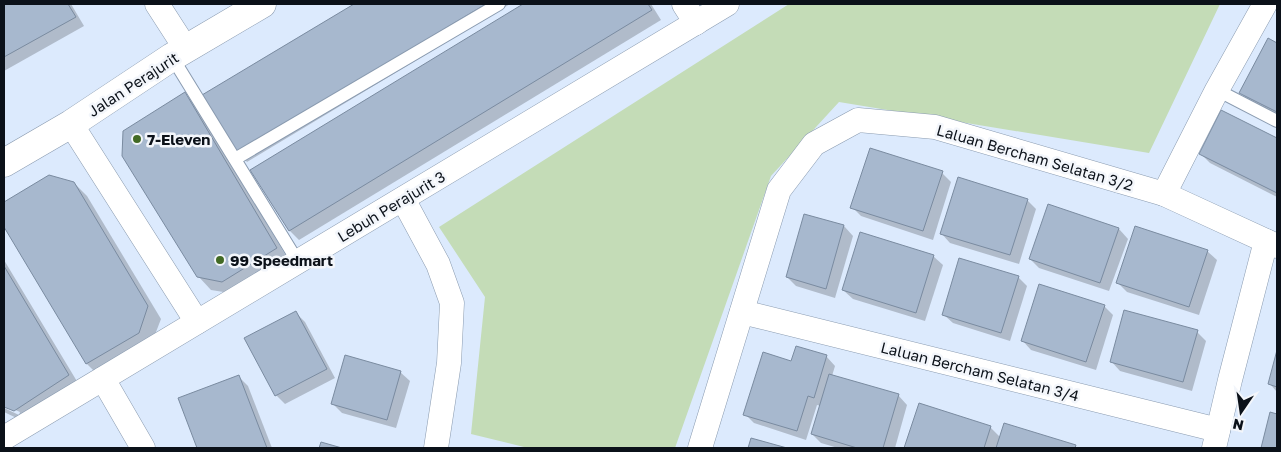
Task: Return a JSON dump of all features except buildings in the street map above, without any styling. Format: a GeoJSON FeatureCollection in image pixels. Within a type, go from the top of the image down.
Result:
{"type":"FeatureCollection","features":[{"type":"Feature","properties":{"kind":"street"},"geometry":{"type":"LineString","coordinates":[[157,4],[179,53]]}},
{"type":"Feature","properties":{"kind":"street","name":"Jalan Perajurit"},"geometry":{"type":"LineString","coordinates":[[4,163],[71,124],[179,53],[262,4]]}},
{"type":"Feature","properties":{"kind":"street","name":"Lebuh Perajurit 3"},"geometry":{"type":"LineString","coordinates":[[4,438],[403,199],[690,13],[727,4]]}},
{"type":"Feature","properties":{"kind":"street"},"geometry":{"type":"LineString","coordinates":[[1164,194],[1217,90],[1265,4]]}},
{"type":"Feature","properties":{"kind":"street","name":"Laluan Bercham Selatan 3/2"},"geometry":{"type":"LineString","coordinates":[[700,448],[779,190],[814,144],[858,120],[935,127],[1164,194],[1272,244]]}},
{"type":"Feature","properties":{"kind":"street"},"geometry":{"type":"LineString","coordinates":[[71,124],[197,322]]}},
{"type":"Feature","properties":{"kind":"street"},"geometry":{"type":"LineString","coordinates":[[403,199],[438,264],[452,303],[449,363],[436,448]]}},
{"type":"Feature","properties":{"kind":"street"},"geometry":{"type":"LineString","coordinates":[[1216,439],[1272,244]]}},
{"type":"Feature","properties":{"kind":"street","name":"Laluan Bercham Selatan 3/4"},"geometry":{"type":"LineString","coordinates":[[742,312],[1216,439]]}},
{"type":"Feature","properties":{"kind":"street"},"geometry":{"type":"LineString","coordinates":[[103,379],[143,448]]}},
{"type":"Feature","properties":{"kind":"lane"},"geometry":{"type":"LineString","coordinates":[[235,160],[499,4]]}},
{"type":"Feature","properties":{"kind":"lane"},"geometry":{"type":"LineString","coordinates":[[179,53],[235,160],[298,262]]}},
{"type":"Feature","properties":{"kind":"lane"},"geometry":{"type":"LineString","coordinates":[[1217,90],[1277,121]]}},
{"type":"Feature","properties":{"kind":"green space"},"geometry":{"type":"Polygon","coordinates":[[[789,4],[1220,4],[1149,153],[839,102],[771,176],[675,448],[528,448],[471,434],[485,297],[439,227],[789,4]]]}},
{"type":"Feature","properties":{"kind":"place","name":"7-Eleven"},"geometry":{"type":"Point","coordinates":[137,139]}},
{"type":"Feature","properties":{"kind":"place","name":"99 Speedmart"},"geometry":{"type":"Point","coordinates":[220,260]}}]}
